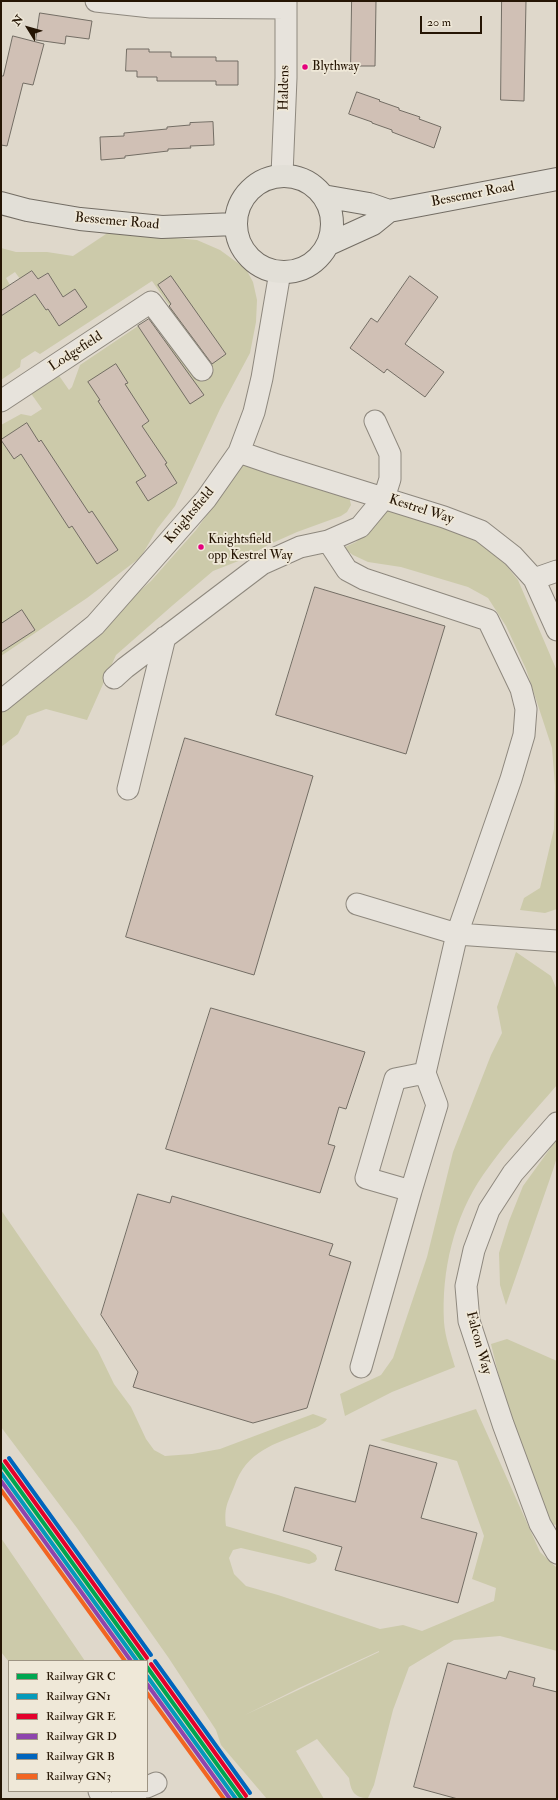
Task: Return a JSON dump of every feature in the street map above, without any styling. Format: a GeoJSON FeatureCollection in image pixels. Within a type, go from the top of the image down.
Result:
{"type":"FeatureCollection","features":[{"type":"Feature","properties":{"kind":"main road"},"geometry":{"type":"LineString","coordinates":[[282,175],[300,179],[313,186],[323,196],[331,210],[334,224],[329,244],[321,256],[310,264],[296,270],[280,272],[263,267],[250,257],[237,238],[235,224],[237,210],[246,195],[254,186],[282,175]]}},
{"type":"Feature","properties":{"kind":"main road","name":"Bessemer Road"},"geometry":{"type":"LineString","coordinates":[[329,244],[373,224],[389,211],[557,179]]}},
{"type":"Feature","properties":{"kind":"main road"},"geometry":{"type":"LineString","coordinates":[[323,196],[369,204],[389,211]]}},
{"type":"Feature","properties":{"kind":"main road","name":"Bessemer Road"},"geometry":{"type":"LineString","coordinates":[[1,203],[27,210],[80,219],[162,227],[235,224]]}},
{"type":"Feature","properties":{"kind":"street"},"geometry":{"type":"LineString","coordinates":[[100,1],[151,7],[286,5]]}},
{"type":"Feature","properties":{"kind":"street","name":"Haldens"},"geometry":{"type":"LineString","coordinates":[[282,175],[286,78],[286,5]]}},
{"type":"Feature","properties":{"kind":"street","name":"Knightsfield"},"geometry":{"type":"LineString","coordinates":[[1,701],[95,625],[206,499],[239,452],[254,412],[262,378],[280,272]]}},
{"type":"Feature","properties":{"kind":"street","name":"Lodgefield"},"geometry":{"type":"LineString","coordinates":[[1,401],[151,302],[202,370]]}},
{"type":"Feature","properties":{"kind":"street"},"geometry":{"type":"LineString","coordinates":[[114,678],[165,637],[262,564],[300,546],[328,541],[360,527],[384,498],[390,479],[390,454],[375,421]]}},
{"type":"Feature","properties":{"kind":"street","name":"Kestrel Way"},"geometry":{"type":"LineString","coordinates":[[239,452],[444,516],[481,531],[513,556],[534,579],[557,630]]}},
{"type":"Feature","properties":{"kind":"street"},"geometry":{"type":"LineString","coordinates":[[328,541],[347,570],[364,579],[488,620],[521,689],[526,710],[524,735],[511,779],[457,934],[425,1073],[437,1105],[361,1367]]}},
{"type":"Feature","properties":{"kind":"street"},"geometry":{"type":"LineString","coordinates":[[534,579],[557,571]]}},
{"type":"Feature","properties":{"kind":"street"},"geometry":{"type":"LineString","coordinates":[[128,789],[165,637]]}},
{"type":"Feature","properties":{"kind":"street"},"geometry":{"type":"LineString","coordinates":[[357,904],[457,934],[557,941]]}},
{"type":"Feature","properties":{"kind":"street"},"geometry":{"type":"LineString","coordinates":[[411,1191],[366,1178],[395,1079],[425,1073]]}},
{"type":"Feature","properties":{"kind":"street","name":"Falcon Way"},"geometry":{"type":"LineString","coordinates":[[557,1123],[513,1173],[489,1210],[474,1250],[466,1286],[469,1321],[503,1424],[540,1524],[557,1552]]}},
{"type":"Feature","properties":{"kind":"street"},"geometry":{"type":"LineString","coordinates":[[120,1799],[136,1792]]}},
{"type":"Feature","properties":{"kind":"shaded area"},"geometry":{"type":"Polygon","coordinates":[[[109,232],[197,240],[220,250],[246,269],[253,282],[257,300],[256,322],[250,353],[220,409],[175,506],[157,529],[141,557],[87,598],[1,656],[1,425],[21,414],[31,416],[42,409],[25,385],[53,367],[69,390],[72,387],[80,365],[138,326],[153,348],[166,339],[152,317],[171,308],[152,281],[40,354],[35,351],[21,360],[20,367],[1,380],[1,316],[35,294],[59,325],[75,289],[63,297],[47,273],[38,279],[32,271],[20,279],[15,272],[6,278],[10,285],[1,291],[1,248],[16,252],[47,252],[73,256],[109,232]]]}},
{"type":"Feature","properties":{"kind":"shaded area"},"geometry":{"type":"Polygon","coordinates":[[[247,459],[349,496],[351,505],[347,512],[341,516],[297,532],[270,544],[241,560],[213,571],[116,655],[87,720],[46,709],[27,716],[18,734],[1,747],[1,693],[126,603],[151,581],[196,530],[247,459]]]}},
{"type":"Feature","properties":{"kind":"shaded area"},"geometry":{"type":"Polygon","coordinates":[[[388,508],[476,539],[501,559],[518,580],[557,671],[557,909],[545,913],[520,910],[524,898],[540,888],[554,829],[555,786],[552,748],[526,669],[506,626],[488,598],[468,587],[401,567],[368,562],[353,555],[343,548],[356,542],[388,508]]]}},
{"type":"Feature","properties":{"kind":"shaded area"},"geometry":{"type":"Polygon","coordinates":[[[516,952],[551,976],[557,990],[557,1085],[491,1163],[473,1191],[457,1227],[447,1264],[444,1303],[444,1322],[448,1345],[455,1367],[392,1392],[345,1416],[340,1394],[381,1375],[393,1358],[427,1257],[453,1152],[491,1055],[502,1033],[497,1007],[516,952]]]}},
{"type":"Feature","properties":{"kind":"shaded area"},"geometry":{"type":"Polygon","coordinates":[[[557,1139],[557,1157],[506,1305],[500,1285],[499,1253],[509,1221],[523,1186],[557,1139]]]}},
{"type":"Feature","properties":{"kind":"shaded area"},"geometry":{"type":"Polygon","coordinates":[[[1,1210],[98,1351],[114,1384],[131,1407],[146,1439],[154,1450],[165,1456],[192,1454],[220,1449],[313,1414],[327,1419],[318,1426],[263,1450],[246,1465],[239,1475],[227,1506],[225,1515],[226,1526],[309,1550],[316,1555],[317,1559],[315,1562],[309,1564],[241,1548],[233,1550],[229,1558],[234,1574],[246,1586],[278,1595],[380,1629],[403,1625],[422,1631],[494,1601],[496,1588],[472,1579],[484,1536],[457,1461],[380,1440],[476,1409],[540,1552],[557,1568],[557,1651],[500,1636],[454,1640],[409,1667],[393,1710],[374,1785],[368,1798],[359,1797],[354,1793],[349,1778],[317,1739],[296,1751],[324,1799],[267,1799],[221,1745],[216,1730],[168,1657],[77,1528],[1,1427],[1,1210]],[[379,1652],[299,1688],[245,1715],[379,1652]]]}},
{"type":"Feature","properties":{"kind":"shaded area"},"geometry":{"type":"Polygon","coordinates":[[[507,1339],[557,1361],[557,1525],[549,1524],[508,1414],[491,1344],[507,1339]]]}},
{"type":"Feature","properties":{"kind":"shaded area"},"geometry":{"type":"Polygon","coordinates":[[[1,1538],[84,1660],[8,1661],[1,1652],[1,1538]]]}},
{"type":"Feature","properties":{"kind":"building"},"geometry":{"type":"Polygon","coordinates":[[[352,1],[376,1],[375,66],[351,66],[352,1]]]}},
{"type":"Feature","properties":{"kind":"building"},"geometry":{"type":"Polygon","coordinates":[[[502,1],[526,1],[524,101],[501,100],[502,1]]]}},
{"type":"Feature","properties":{"kind":"building"},"geometry":{"type":"Polygon","coordinates":[[[40,13],[92,21],[89,39],[66,36],[65,44],[36,40],[40,13]]]}},
{"type":"Feature","properties":{"kind":"building"},"geometry":{"type":"Polygon","coordinates":[[[13,36],[44,44],[33,85],[23,83],[7,146],[1,145],[1,76],[3,76],[13,36]]]}},
{"type":"Feature","properties":{"kind":"building"},"geometry":{"type":"Polygon","coordinates":[[[127,49],[149,49],[149,52],[171,52],[171,57],[216,57],[216,61],[238,61],[238,85],[216,85],[216,81],[157,81],[157,77],[137,77],[137,71],[126,71],[127,49]]]}},
{"type":"Feature","properties":{"kind":"building"},"geometry":{"type":"Polygon","coordinates":[[[357,92],[380,100],[379,101],[399,108],[399,110],[420,117],[419,119],[441,127],[434,148],[349,114],[357,92]]]}},
{"type":"Feature","properties":{"kind":"building"},"geometry":{"type":"Polygon","coordinates":[[[213,122],[214,145],[190,146],[191,148],[168,149],[168,151],[125,156],[125,158],[101,160],[100,137],[124,136],[124,133],[167,129],[167,127],[190,125],[190,123],[213,122]]]}},
{"type":"Feature","properties":{"kind":"building"},"geometry":{"type":"Polygon","coordinates":[[[32,271],[38,279],[48,273],[63,297],[75,289],[87,307],[59,326],[48,309],[46,310],[35,294],[1,316],[1,291],[32,271]]]}},
{"type":"Feature","properties":{"kind":"building"},"geometry":{"type":"Polygon","coordinates":[[[171,276],[226,354],[212,364],[169,306],[171,304],[158,285],[171,276]]]}},
{"type":"Feature","properties":{"kind":"building"},"geometry":{"type":"Polygon","coordinates":[[[410,276],[438,297],[405,344],[444,372],[425,397],[387,369],[384,373],[350,348],[371,318],[377,322],[410,276]]]}},
{"type":"Feature","properties":{"kind":"building"},"geometry":{"type":"Polygon","coordinates":[[[149,319],[204,395],[190,404],[138,326],[149,319]]]}},
{"type":"Feature","properties":{"kind":"building"},"geometry":{"type":"Polygon","coordinates":[[[116,364],[128,383],[125,384],[149,421],[142,426],[167,463],[165,464],[177,483],[148,501],[136,482],[146,476],[98,401],[100,400],[88,382],[116,364]]]}},
{"type":"Feature","properties":{"kind":"building"},"geometry":{"type":"Polygon","coordinates":[[[27,423],[39,442],[41,440],[89,513],[92,511],[118,550],[97,564],[72,526],[69,528],[21,454],[14,459],[1,440],[27,423]]]}},
{"type":"Feature","properties":{"kind":"building"},"geometry":{"type":"Polygon","coordinates":[[[315,587],[445,626],[406,754],[276,715],[315,587]]]}},
{"type":"Feature","properties":{"kind":"building"},"geometry":{"type":"Polygon","coordinates":[[[22,610],[35,630],[1,652],[1,624],[22,610]]]}},
{"type":"Feature","properties":{"kind":"building"},"geometry":{"type":"Polygon","coordinates":[[[185,738],[313,776],[254,975],[126,937],[185,738]]]}},
{"type":"Feature","properties":{"kind":"building"},"geometry":{"type":"Polygon","coordinates":[[[211,1008],[365,1052],[346,1109],[339,1107],[328,1144],[335,1146],[320,1193],[166,1149],[211,1008]]]}},
{"type":"Feature","properties":{"kind":"building"},"geometry":{"type":"Polygon","coordinates":[[[138,1194],[170,1203],[172,1196],[333,1244],[329,1255],[351,1262],[307,1408],[253,1423],[133,1387],[138,1372],[101,1315],[138,1194]]]}},
{"type":"Feature","properties":{"kind":"building"},"geometry":{"type":"Polygon","coordinates":[[[370,1445],[437,1463],[421,1518],[477,1533],[458,1603],[335,1570],[342,1547],[283,1531],[295,1487],[355,1502],[370,1445]]]}},
{"type":"Feature","properties":{"kind":"building"},"geometry":{"type":"Polygon","coordinates":[[[448,1663],[506,1679],[509,1671],[535,1678],[533,1686],[557,1692],[557,1799],[458,1799],[414,1787],[448,1663]]]}},
{"type":"Feature","properties":{"kind":"transit line"},"geometry":{"type":"LineString","coordinates":[[9,1458],[151,1655]]}},
{"type":"Feature","properties":{"kind":"transit line"},"geometry":{"type":"LineString","coordinates":[[5,1461],[147,1658]]}},
{"type":"Feature","properties":{"kind":"transit line"},"geometry":{"type":"LineString","coordinates":[[1,1464],[142,1660]]}},
{"type":"Feature","properties":{"kind":"transit line"},"geometry":{"type":"LineString","coordinates":[[1,1481],[130,1660]]}},
{"type":"Feature","properties":{"kind":"transit line"},"geometry":{"type":"LineString","coordinates":[[155,1661],[250,1793]]}},
{"type":"Feature","properties":{"kind":"transit line"},"geometry":{"type":"LineString","coordinates":[[151,1664],[246,1796]]}},
{"type":"Feature","properties":{"kind":"transit line"},"geometry":{"type":"LineString","coordinates":[[148,1668],[242,1799]]}},
{"type":"Feature","properties":{"kind":"transit line"},"geometry":{"type":"LineString","coordinates":[[148,1685],[230,1799]]}},
{"type":"Feature","properties":{"kind":"rail line","name":"GN1"},"geometry":{"type":"LineString","coordinates":[[1,1473],[136,1660]]}},
{"type":"Feature","properties":{"kind":"rail line","name":"GN3"},"geometry":{"type":"LineString","coordinates":[[1,1490],[124,1660]]}},
{"type":"Feature","properties":{"kind":"rail line","name":"GN1"},"geometry":{"type":"LineString","coordinates":[[148,1677],[236,1799]]}},
{"type":"Feature","properties":{"kind":"rail line","name":"GN3"},"geometry":{"type":"LineString","coordinates":[[148,1694],[224,1799]]}},
{"type":"Feature","properties":{"kind":"place","name":"Blythway"},"geometry":{"type":"Point","coordinates":[305,67]}},
{"type":"Feature","properties":{"kind":"place","name":"Knightsfield opp Kestrel Way"},"geometry":{"type":"Point","coordinates":[201,547]}}]}
